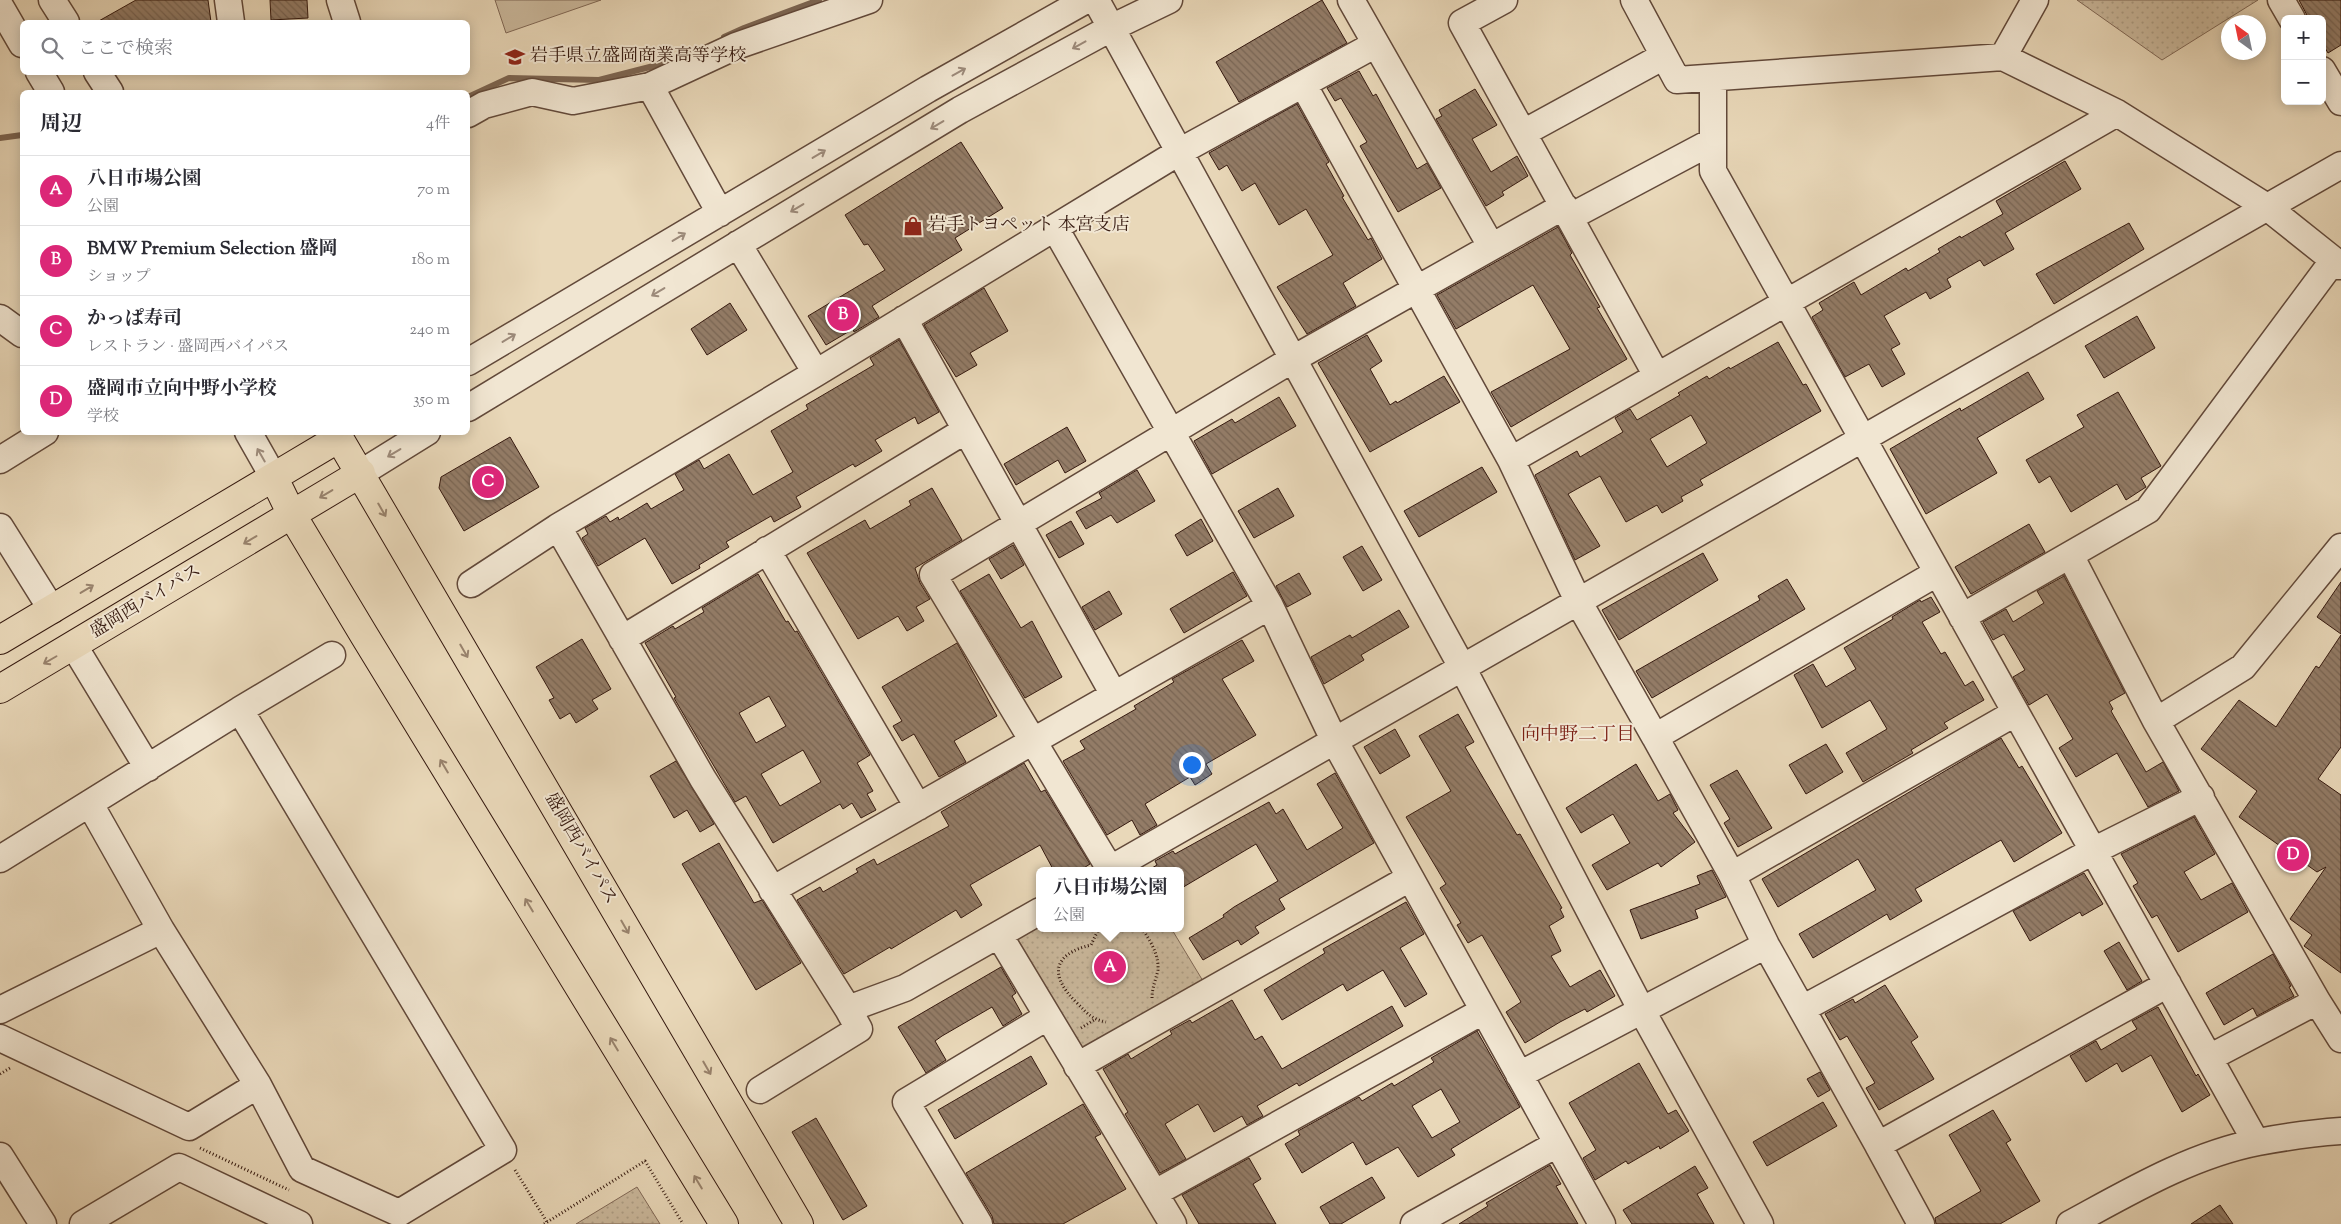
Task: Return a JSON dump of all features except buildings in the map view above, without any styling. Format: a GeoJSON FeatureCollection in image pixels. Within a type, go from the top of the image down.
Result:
{"type":"FeatureCollection","features":[{"type":"Feature","properties":{"kind":"highway","name":"盛岡西バイパス"},"geometry":{"type":"LineString","coordinates":[[0,640],[274,478],[339,435]]}},
{"type":"Feature","properties":{"kind":"highway","name":"盛岡西バイパス"},"geometry":{"type":"LineString","coordinates":[[342,435],[361,473],[799,1224]]}},
{"type":"Feature","properties":{"kind":"highway","name":"盛岡西バイパス"},"geometry":{"type":"LineString","coordinates":[[0,689],[361,473]]}},
{"type":"Feature","properties":{"kind":"highway"},"geometry":{"type":"LineString","coordinates":[[274,478],[292,515],[724,1224]]}},
{"type":"Feature","properties":{"kind":"street"},"geometry":{"type":"LineString","coordinates":[[52,0],[65,20]]}},
{"type":"Feature","properties":{"kind":"street"},"geometry":{"type":"LineString","coordinates":[[228,0],[231,20]]}},
{"type":"Feature","properties":{"kind":"street"},"geometry":{"type":"LineString","coordinates":[[340,0],[346,20]]}},
{"type":"Feature","properties":{"kind":"street"},"geometry":{"type":"LineString","coordinates":[[470,113],[484,105],[532,92],[573,101],[650,86],[736,46],[868,0]]}},
{"type":"Feature","properties":{"kind":"street"},"geometry":{"type":"LineString","coordinates":[[470,361],[928,89],[1086,0]]}},
{"type":"Feature","properties":{"kind":"street"},"geometry":{"type":"LineString","coordinates":[[1096,0],[1462,667],[1642,1010],[1760,1224]]}},
{"type":"Feature","properties":{"kind":"street"},"geometry":{"type":"LineString","coordinates":[[470,407],[960,110],[1111,28],[1169,0]]}},
{"type":"Feature","properties":{"kind":"street"},"geometry":{"type":"LineString","coordinates":[[1351,0],[1491,246]]}},
{"type":"Feature","properties":{"kind":"street"},"geometry":{"type":"LineString","coordinates":[[1504,0],[1462,23],[1658,376]]}},
{"type":"Feature","properties":{"kind":"street"},"geometry":{"type":"LineString","coordinates":[[1634,0],[1677,80],[2003,57],[2117,113],[2267,207],[2337,263],[2148,510],[1962,617]]}},
{"type":"Feature","properties":{"kind":"street"},"geometry":{"type":"LineString","coordinates":[[2003,57],[2035,0]]}},
{"type":"Feature","properties":{"kind":"street"},"geometry":{"type":"LineString","coordinates":[[2281,0],[2290,15]]}},
{"type":"Feature","properties":{"kind":"street"},"geometry":{"type":"LineString","coordinates":[[0,6],[13,42]]}},
{"type":"Feature","properties":{"kind":"street"},"geometry":{"type":"LineString","coordinates":[[471,584],[558,527],[816,373],[1179,152],[1376,44]]}},
{"type":"Feature","properties":{"kind":"street"},"geometry":{"type":"LineString","coordinates":[[1523,133],[1664,56]]}},
{"type":"Feature","properties":{"kind":"street"},"geometry":{"type":"LineString","coordinates":[[41,75],[50,90]]}},
{"type":"Feature","properties":{"kind":"street"},"geometry":{"type":"LineString","coordinates":[[99,75],[109,90]]}},
{"type":"Feature","properties":{"kind":"street"},"geometry":{"type":"LineString","coordinates":[[2326,77],[2341,102]]}},
{"type":"Feature","properties":{"kind":"street"},"geometry":{"type":"LineString","coordinates":[[1713,78],[1713,171],[1861,439],[2256,1142]]}},
{"type":"Feature","properties":{"kind":"street"},"geometry":{"type":"LineString","coordinates":[[1303,84],[1512,460],[1578,601],[1732,875],[1766,945],[1921,1224]]}},
{"type":"Feature","properties":{"kind":"street"},"geometry":{"type":"LineString","coordinates":[[650,86],[720,213]]}},
{"type":"Feature","properties":{"kind":"street"},"geometry":{"type":"LineString","coordinates":[[1512,460],[2117,113]]}},
{"type":"Feature","properties":{"kind":"street"},"geometry":{"type":"LineString","coordinates":[[1107,867],[1034,741],[933,575],[1293,359],[1491,246],[1713,141]]}},
{"type":"Feature","properties":{"kind":"street"},"geometry":{"type":"LineString","coordinates":[[1114,867],[2341,165]]}},
{"type":"Feature","properties":{"kind":"street"},"geometry":{"type":"LineString","coordinates":[[1055,228],[1270,606],[1334,740],[1602,1224]]}},
{"type":"Feature","properties":{"kind":"street"},"geometry":{"type":"LineString","coordinates":[[738,244],[816,373]]}},
{"type":"Feature","properties":{"kind":"street"},"geometry":{"type":"LineString","coordinates":[[0,318],[20,333]]}},
{"type":"Feature","properties":{"kind":"street"},"geometry":{"type":"LineString","coordinates":[[904,319],[1020,524],[1114,696]]}},
{"type":"Feature","properties":{"kind":"street"},"geometry":{"type":"LineString","coordinates":[[622,639],[966,430]]}},
{"type":"Feature","properties":{"kind":"street"},"geometry":{"type":"LineString","coordinates":[[0,460],[40,435]]}},
{"type":"Feature","properties":{"kind":"street"},"geometry":{"type":"LineString","coordinates":[[250,435],[274,478]]}},
{"type":"Feature","properties":{"kind":"street"},"geometry":{"type":"LineString","coordinates":[[361,473],[422,435]]}},
{"type":"Feature","properties":{"kind":"street"},"geometry":{"type":"LineString","coordinates":[[0,527],[52,610]]}},
{"type":"Feature","properties":{"kind":"street"},"geometry":{"type":"LineString","coordinates":[[558,527],[703,779],[859,1029],[760,1090]]}},
{"type":"Feature","properties":{"kind":"street"},"geometry":{"type":"LineString","coordinates":[[2156,721],[2243,667],[2341,546]]}},
{"type":"Feature","properties":{"kind":"street"},"geometry":{"type":"LineString","coordinates":[[767,550],[918,807]]}},
{"type":"Feature","properties":{"kind":"street"},"geometry":{"type":"LineString","coordinates":[[2070,555],[2156,721],[2317,1001],[2341,1039]]}},
{"type":"Feature","properties":{"kind":"street"},"geometry":{"type":"LineString","coordinates":[[1655,736],[1937,573]]}},
{"type":"Feature","properties":{"kind":"street"},"geometry":{"type":"LineString","coordinates":[[772,890],[1270,606]]}},
{"type":"Feature","properties":{"kind":"street"},"geometry":{"type":"LineString","coordinates":[[74,646],[148,768]]}},
{"type":"Feature","properties":{"kind":"street"},"geometry":{"type":"LineString","coordinates":[[0,859],[332,655]]}},
{"type":"Feature","properties":{"kind":"street"},"geometry":{"type":"LineString","coordinates":[[90,804],[162,930],[258,1085],[302,1169],[399,1213],[503,1150],[240,710]]}},
{"type":"Feature","properties":{"kind":"street"},"geometry":{"type":"LineString","coordinates":[[1732,875],[2015,714]]}},
{"type":"Feature","properties":{"kind":"street"},"geometry":{"type":"LineString","coordinates":[[1802,1008],[2093,851],[2201,797]]}},
{"type":"Feature","properties":{"kind":"street"},"geometry":{"type":"LineString","coordinates":[[1077,1066],[1410,878]]}},
{"type":"Feature","properties":{"kind":"street"},"geometry":{"type":"LineString","coordinates":[[848,1009],[905,988],[1036,913]]}},
{"type":"Feature","properties":{"kind":"street"},"geometry":{"type":"LineString","coordinates":[[0,1010],[162,930]]}},
{"type":"Feature","properties":{"kind":"street"},"geometry":{"type":"LineString","coordinates":[[999,935],[1173,1224]]}},
{"type":"Feature","properties":{"kind":"street"},"geometry":{"type":"LineString","coordinates":[[1520,1075],[1766,945]]}},
{"type":"Feature","properties":{"kind":"street"},"geometry":{"type":"LineString","coordinates":[[1878,1145],[2168,984]]}},
{"type":"Feature","properties":{"kind":"street"},"geometry":{"type":"LineString","coordinates":[[2209,1058],[2317,1001]]}},
{"type":"Feature","properties":{"kind":"street"},"geometry":{"type":"LineString","coordinates":[[1155,1193],[1483,1011]]}},
{"type":"Feature","properties":{"kind":"street"},"geometry":{"type":"LineString","coordinates":[[979,1224],[906,1102],[1047,1017]]}},
{"type":"Feature","properties":{"kind":"street"},"geometry":{"type":"LineString","coordinates":[[0,1038],[189,1127],[258,1085]]}},
{"type":"Feature","properties":{"kind":"street"},"geometry":{"type":"LineString","coordinates":[[2070,1224],[2141,1185],[2181,1167],[2256,1142],[2341,1131]]}},
{"type":"Feature","properties":{"kind":"street"},"geometry":{"type":"LineString","coordinates":[[1414,1224],[1557,1144]]}},
{"type":"Feature","properties":{"kind":"street"},"geometry":{"type":"LineString","coordinates":[[0,1156],[43,1224]]}},
{"type":"Feature","properties":{"kind":"street"},"geometry":{"type":"LineString","coordinates":[[83,1224],[179,1167],[300,1224]]}},
{"type":"Feature","properties":{"kind":"path"},"geometry":{"type":"LineString","coordinates":[[1094,1020],[1064,990],[1060,984],[1058,971],[1061,961],[1067,954],[1091,945],[1097,932]]}},
{"type":"Feature","properties":{"kind":"path"},"geometry":{"type":"LineString","coordinates":[[1144,932],[1154,948],[1158,968],[1152,994],[1155,1005]]}},
{"type":"Feature","properties":{"kind":"path"},"geometry":{"type":"LineString","coordinates":[[503,1150],[546,1223],[645,1161],[683,1224]]}},
{"type":"Feature","properties":{"kind":"shaded area"},"geometry":{"type":"Polygon","coordinates":[[[495,0],[601,0],[506,33],[495,0]]]}},
{"type":"Feature","properties":{"kind":"shaded area"},"geometry":{"type":"Polygon","coordinates":[[[2077,0],[2258,0],[2234,15],[2221,15],[2221,23],[2162,60],[2077,0]]]}},
{"type":"Feature","properties":{"kind":"shaded area"},"geometry":{"type":"Polygon","coordinates":[[[1036,926],[1036,932],[1173,932],[1206,986],[1088,1056],[1013,949],[1017,937],[1036,926]]]}},
{"type":"Feature","properties":{"kind":"shaded area"},"geometry":{"type":"Polygon","coordinates":[[[637,1187],[660,1224],[576,1224],[637,1187]]]}},
{"type":"Feature","properties":{"kind":"waterway"},"geometry":{"type":"LineString","coordinates":[[724,37],[819,0]]}},
{"type":"Feature","properties":{"kind":"waterway"},"geometry":{"type":"LineString","coordinates":[[470,96],[509,78],[599,80],[677,60]]}},
{"type":"Feature","properties":{"kind":"waterway"},"geometry":{"type":"LineString","coordinates":[[0,138],[20,135]]}},
{"type":"Feature","properties":{"kind":"place","name":"岩手県立盛岡商業高等学校"},"geometry":{"type":"Point","coordinates":[515,57]}},
{"type":"Feature","properties":{"kind":"place","name":"岩手トヨペット 本宮支店"},"geometry":{"type":"Point","coordinates":[913,226]}},
{"type":"Feature","properties":{"kind":"place","name":"BMW Premium Selection 盛岡"},"geometry":{"type":"Point","coordinates":[843,315]}},
{"type":"Feature","properties":{"kind":"place","name":"かっぱ寿司"},"geometry":{"type":"Point","coordinates":[488,482]}},
{"type":"Feature","properties":{"kind":"place","name":"盛岡市立向中野小学校"},"geometry":{"type":"Point","coordinates":[2293,855]}},
{"type":"Feature","properties":{"kind":"place","name":"八日市場公園"},"geometry":{"type":"Point","coordinates":[1110,967]}},
{"type":"Feature","properties":{"kind":"district","name":"向中野二丁目"},"geometry":{"type":"Point","coordinates":[1578,735]}}]}
